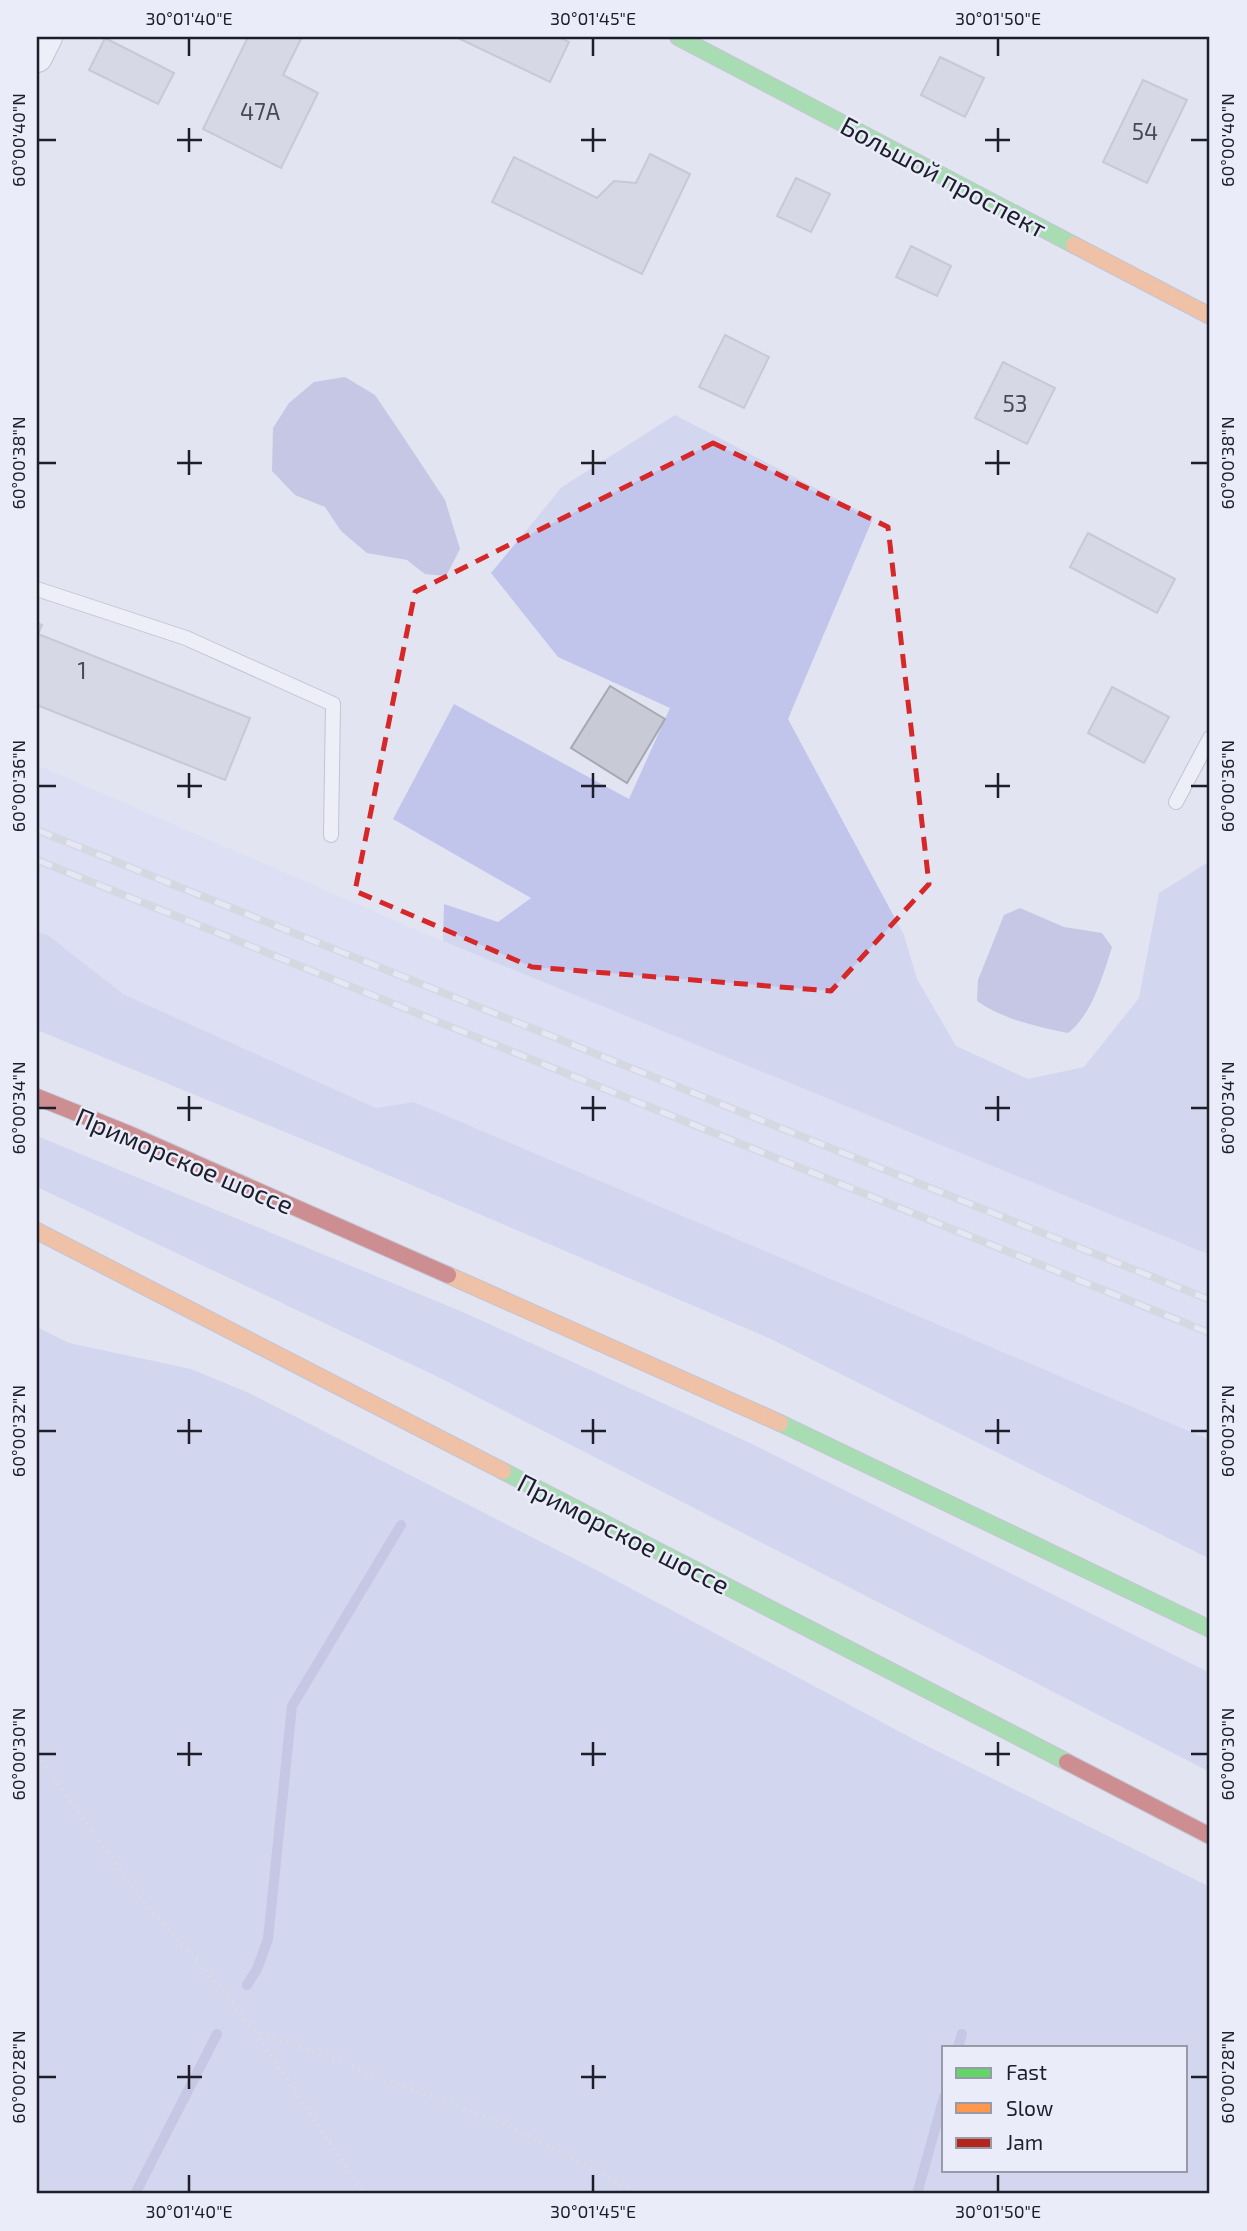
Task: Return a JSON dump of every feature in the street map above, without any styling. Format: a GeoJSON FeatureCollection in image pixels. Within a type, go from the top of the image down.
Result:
{"type":"FeatureCollection","features":[{"type":"Feature","properties":{"kind":"main road","name":"Большой проспект"},"geometry":{"type":"LineString","coordinates":[[678,37],[1210,316]]}},
{"type":"Feature","properties":{"kind":"main road","name":"Приморское шоссе"},"geometry":{"type":"LineString","coordinates":[[37,1097],[129,1134],[764,1415],[1210,1629]]}},
{"type":"Feature","properties":{"kind":"main road","name":"Приморское шоссе"},"geometry":{"type":"LineString","coordinates":[[37,1231],[1210,1836]]}},
{"type":"Feature","properties":{"kind":"street"},"geometry":{"type":"LineString","coordinates":[[37,57],[47,37]]}},
{"type":"Feature","properties":{"kind":"lane"},"geometry":{"type":"LineString","coordinates":[[37,589],[186,638],[333,704],[331,835]]}},
{"type":"Feature","properties":{"kind":"lane"},"geometry":{"type":"LineString","coordinates":[[1175,802],[1210,738]]}},
{"type":"Feature","properties":{"kind":"path"},"geometry":{"type":"LineString","coordinates":[[37,1755],[142,1900],[219,1986],[254,2030],[364,2194]]}},
{"type":"Feature","properties":{"kind":"path"},"geometry":{"type":"LineString","coordinates":[[254,2030],[510,2126],[640,2194]]}},
{"type":"Feature","properties":{"kind":"highlighted area"},"geometry":{"type":"Polygon","coordinates":[[[713,443],[888,527],[929,884],[831,991],[532,967],[355,891],[415,592],[713,443]]]}},
{"type":"Feature","properties":{"kind":"shaded area"},"geometry":{"type":"Polygon","coordinates":[[[345,377],[375,395],[445,500],[460,549],[446,576],[425,574],[407,560],[367,553],[341,531],[325,507],[295,495],[272,471],[273,428],[289,403],[314,382],[345,377]]]}},
{"type":"Feature","properties":{"kind":"shaded area"},"geometry":{"type":"Polygon","coordinates":[[[675,415],[873,518],[788,719],[904,935],[917,979],[956,1046],[1028,1079],[1084,1067],[1139,998],[1159,893],[1210,861],[1210,1255],[443,941],[444,904],[498,922],[531,898],[393,819],[454,704],[629,799],[670,708],[558,657],[491,573],[562,487],[675,415]]]}},
{"type":"Feature","properties":{"kind":"shaded area"},"geometry":{"type":"Polygon","coordinates":[[[37,765],[442,941],[530,915],[1210,1217],[1210,1440],[414,1102],[376,1108],[123,994],[48,935],[37,932],[37,765]]]}},
{"type":"Feature","properties":{"kind":"shaded area"},"geometry":{"type":"Polygon","coordinates":[[[1020,908],[1064,927],[1102,933],[1112,947],[1090,1005],[1068,1033],[1009,1018],[977,1001],[978,980],[1004,915],[1020,908]]]}},
{"type":"Feature","properties":{"kind":"shaded area"},"geometry":{"type":"Polygon","coordinates":[[[37,932],[48,935],[123,994],[376,1108],[414,1102],[1210,1440],[1210,1559],[771,1339],[341,1155],[37,1030],[37,932]]]}},
{"type":"Feature","properties":{"kind":"shaded area"},"geometry":{"type":"Polygon","coordinates":[[[37,1136],[465,1313],[750,1443],[1210,1673],[1210,1772],[438,1377],[37,1187],[37,1136]]]}},
{"type":"Feature","properties":{"kind":"shaded area"},"geometry":{"type":"Polygon","coordinates":[[[37,1327],[69,1343],[191,1369],[249,1393],[600,1572],[919,1742],[1210,1887],[1210,2194],[37,2194],[37,1327]]]}},
{"type":"Feature","properties":{"kind":"building"},"geometry":{"type":"Polygon","coordinates":[[[248,37],[302,37],[283,75],[318,93],[281,168],[203,129],[248,37]]]}},
{"type":"Feature","properties":{"kind":"building"},"geometry":{"type":"Polygon","coordinates":[[[558,37],[569,42],[550,82],[460,39],[558,37]]]}},
{"type":"Feature","properties":{"kind":"building"},"geometry":{"type":"Polygon","coordinates":[[[105,38],[174,73],[158,104],[89,70],[105,38]]]}},
{"type":"Feature","properties":{"kind":"building"},"geometry":{"type":"Polygon","coordinates":[[[940,57],[984,78],[965,117],[921,95],[940,57]]]}},
{"type":"Feature","properties":{"kind":"building"},"geometry":{"type":"Polygon","coordinates":[[[1143,80],[1187,100],[1147,183],[1103,162],[1143,80]]]}},
{"type":"Feature","properties":{"kind":"building"},"geometry":{"type":"Polygon","coordinates":[[[650,154],[690,174],[642,274],[492,202],[514,157],[597,198],[614,181],[636,183],[650,154]]]}},
{"type":"Feature","properties":{"kind":"building"},"geometry":{"type":"Polygon","coordinates":[[[796,178],[830,194],[811,232],[777,216],[796,178]]]}},
{"type":"Feature","properties":{"kind":"building"},"geometry":{"type":"Polygon","coordinates":[[[911,246],[951,266],[937,296],[896,277],[911,246]]]}},
{"type":"Feature","properties":{"kind":"building"},"geometry":{"type":"Polygon","coordinates":[[[725,335],[769,357],[744,408],[699,387],[725,335]]]}},
{"type":"Feature","properties":{"kind":"building"},"geometry":{"type":"Polygon","coordinates":[[[1003,362],[1055,388],[1027,444],[975,418],[1003,362]]]}},
{"type":"Feature","properties":{"kind":"building"},"geometry":{"type":"Polygon","coordinates":[[[1088,533],[1175,579],[1157,613],[1070,567],[1088,533]]]}},
{"type":"Feature","properties":{"kind":"building"},"geometry":{"type":"Polygon","coordinates":[[[37,623],[42,625],[38,634],[250,718],[225,780],[37,705],[37,623]]]}},
{"type":"Feature","properties":{"kind":"building"},"geometry":{"type":"Polygon","coordinates":[[[610,686],[665,719],[627,783],[571,748],[610,686]]]}},
{"type":"Feature","properties":{"kind":"building"},"geometry":{"type":"Polygon","coordinates":[[[1112,687],[1169,717],[1144,763],[1088,733],[1112,687]]]}},
{"type":"Feature","properties":{"kind":"waterway"},"geometry":{"type":"LineString","coordinates":[[247,1985],[257,1969],[268,1939],[292,1706],[401,1525]]}},
{"type":"Feature","properties":{"kind":"waterway"},"geometry":{"type":"LineString","coordinates":[[135,2194],[217,2034]]}},
{"type":"Feature","properties":{"kind":"waterway"},"geometry":{"type":"LineString","coordinates":[[958,2046],[962,2034]]}},
{"type":"Feature","properties":{"kind":"waterway"},"geometry":{"type":"LineString","coordinates":[[917,2194],[942,2104]]}},
{"type":"Feature","properties":{"kind":"railway"},"geometry":{"type":"LineString","coordinates":[[37,830],[1210,1300]]}},
{"type":"Feature","properties":{"kind":"railway"},"geometry":{"type":"LineString","coordinates":[[37,860],[1210,1333]]}},
{"type":"Feature","properties":{"kind":"traffic: fast"},"geometry":{"type":"LineString","coordinates":[[678,37],[1074,245]]}},
{"type":"Feature","properties":{"kind":"traffic: fast"},"geometry":{"type":"LineString","coordinates":[[780,1423],[1210,1629]]}},
{"type":"Feature","properties":{"kind":"traffic: fast"},"geometry":{"type":"LineString","coordinates":[[503,1471],[1067,1762]]}},
{"type":"Feature","properties":{"kind":"traffic: slow"},"geometry":{"type":"LineString","coordinates":[[1074,245],[1210,316]]}},
{"type":"Feature","properties":{"kind":"traffic: slow"},"geometry":{"type":"LineString","coordinates":[[37,1231],[503,1471]]}},
{"type":"Feature","properties":{"kind":"traffic: slow"},"geometry":{"type":"LineString","coordinates":[[448,1275],[780,1423]]}},
{"type":"Feature","properties":{"kind":"traffic: jam"},"geometry":{"type":"LineString","coordinates":[[37,1097],[129,1134],[448,1275]]}},
{"type":"Feature","properties":{"kind":"traffic: jam"},"geometry":{"type":"LineString","coordinates":[[1067,1762],[1210,1836]]}}]}
